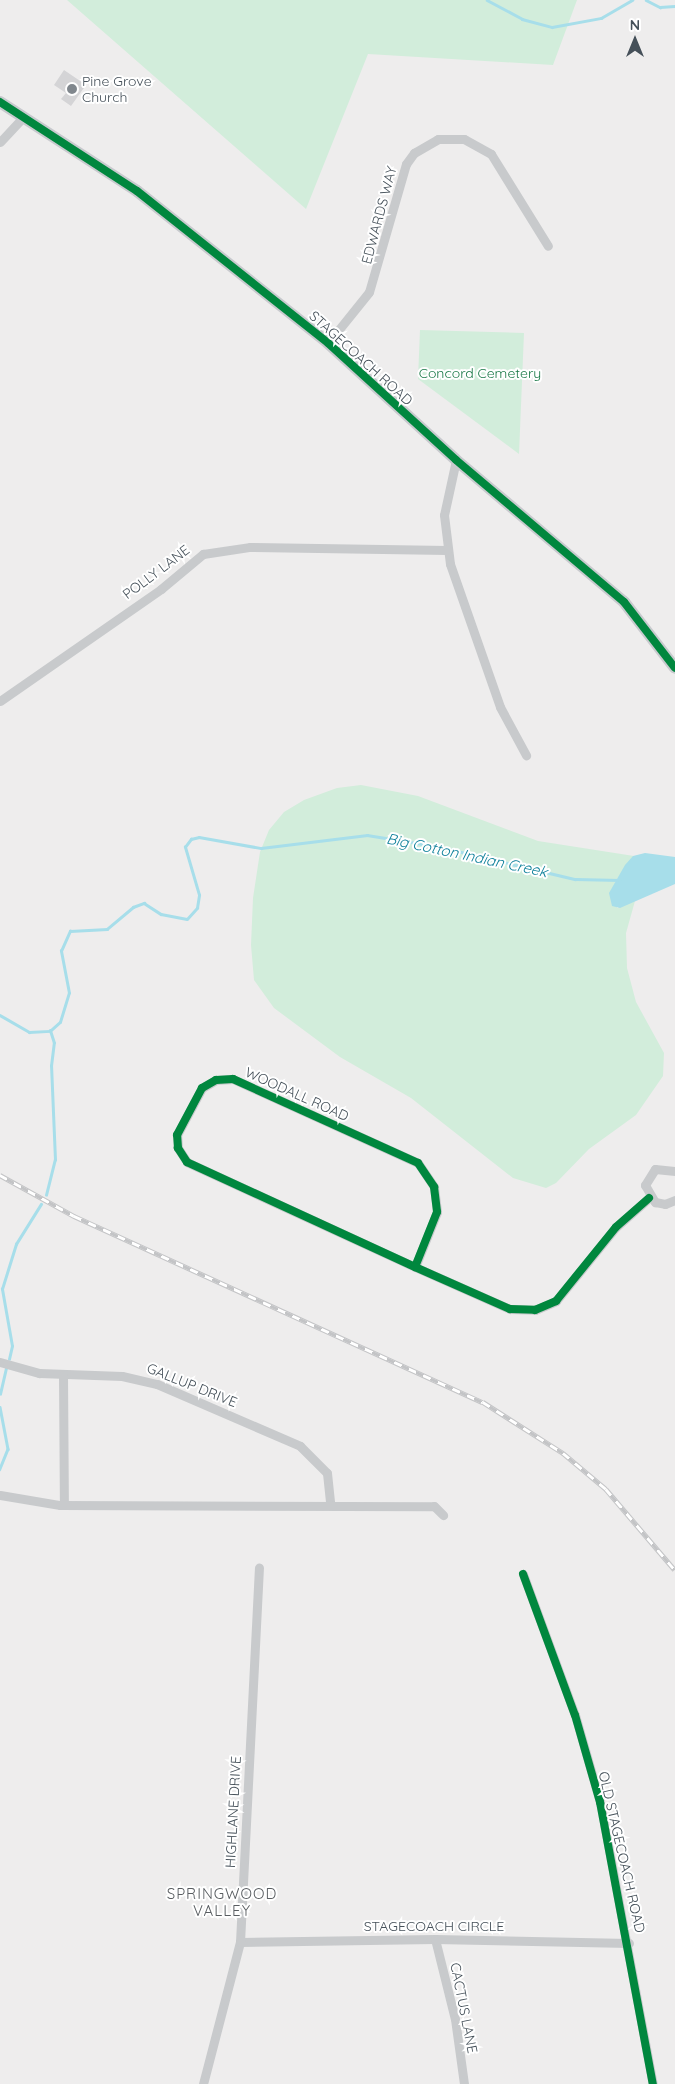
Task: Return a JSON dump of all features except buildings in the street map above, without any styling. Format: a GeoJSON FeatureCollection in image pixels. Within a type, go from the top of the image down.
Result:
{"type":"FeatureCollection","features":[{"type":"Feature","properties":{"kind":"street","name":"STAGECOACH ROAD"},"geometry":{"type":"LineString","coordinates":[[0,102],[137,191],[328,343],[456,460],[624,602],[675,668]]}},
{"type":"Feature","properties":{"kind":"street"},"geometry":{"type":"LineString","coordinates":[[0,142],[23,117]]}},
{"type":"Feature","properties":{"kind":"street","name":"EDWARDS WAY"},"geometry":{"type":"LineString","coordinates":[[328,343],[357,312],[369,292],[406,164],[414,153],[438,140],[464,140],[491,154],[548,246]]}},
{"type":"Feature","properties":{"kind":"street"},"geometry":{"type":"LineString","coordinates":[[456,460],[444,515],[447,550],[500,707],[526,755]]}},
{"type":"Feature","properties":{"kind":"street","name":"POLLY LANE"},"geometry":{"type":"LineString","coordinates":[[0,701],[160,589],[203,554],[250,547],[447,550]]}},
{"type":"Feature","properties":{"kind":"street","name":"WOODALL ROAD"},"geometry":{"type":"LineString","coordinates":[[415,1267],[437,1212],[434,1187],[418,1163],[233,1079],[216,1080],[202,1088],[177,1136],[178,1148],[187,1162],[415,1267],[510,1309],[539,1309],[560,1297],[614,1229],[649,1198]]}},
{"type":"Feature","properties":{"kind":"street"},"geometry":{"type":"LineString","coordinates":[[673,1167],[658,1168],[648,1176],[645,1188],[649,1198],[661,1204],[675,1200]]}},
{"type":"Feature","properties":{"kind":"street","name":"GALLUP DRIVE"},"geometry":{"type":"LineString","coordinates":[[0,1362],[62,1375],[138,1378],[300,1446],[327,1473],[330,1504]]}},
{"type":"Feature","properties":{"kind":"street"},"geometry":{"type":"LineString","coordinates":[[62,1375],[64,1504]]}},
{"type":"Feature","properties":{"kind":"street"},"geometry":{"type":"LineString","coordinates":[[0,1495],[64,1504],[434,1506],[443,1515]]}},
{"type":"Feature","properties":{"kind":"street","name":"HIGHLANE DRIVE"},"geometry":{"type":"LineString","coordinates":[[203,2084],[240,1942],[259,1567]]}},
{"type":"Feature","properties":{"kind":"street","name":"OLD STAGECOACH ROAD"},"geometry":{"type":"LineString","coordinates":[[523,1574],[587,1757],[629,1943],[653,2084]]}},
{"type":"Feature","properties":{"kind":"street","name":"STAGECOACH CIRCLE"},"geometry":{"type":"LineString","coordinates":[[240,1942],[435,1939],[629,1943]]}},
{"type":"Feature","properties":{"kind":"street","name":"CACTUS LANE"},"geometry":{"type":"LineString","coordinates":[[435,1939],[455,2019],[464,2084]]}},
{"type":"Feature","properties":{"kind":"green space"},"geometry":{"type":"Polygon","coordinates":[[[67,0],[577,0],[553,65],[368,54],[306,209],[67,0]]]}},
{"type":"Feature","properties":{"kind":"green space","name":"Concord Cemetery"},"geometry":{"type":"Polygon","coordinates":[[[420,330],[524,333],[519,454],[418,379],[420,330]]]}},
{"type":"Feature","properties":{"kind":"green space"},"geometry":{"type":"Polygon","coordinates":[[[361,785],[418,796],[538,841],[634,856],[615,882],[617,908],[635,901],[626,933],[627,968],[636,1002],[664,1053],[663,1076],[636,1115],[589,1149],[556,1183],[546,1188],[513,1178],[411,1098],[340,1057],[274,1008],[254,980],[251,945],[253,898],[260,852],[269,830],[284,812],[304,800],[337,788],[361,785]]]}},
{"type":"Feature","properties":{"kind":"water"},"geometry":{"type":"Polygon","coordinates":[[[645,853],[675,857],[675,884],[620,908],[612,906],[609,893],[625,865],[633,856],[645,853]]]}},
{"type":"Feature","properties":{"kind":"waterway"},"geometry":{"type":"LineString","coordinates":[[487,0],[522,19],[552,27],[601,18],[632,0]]}},
{"type":"Feature","properties":{"kind":"waterway"},"geometry":{"type":"LineString","coordinates":[[646,0],[660,7],[675,6]]}},
{"type":"Feature","properties":{"kind":"waterway","name":"Big Cotton Indian Creek"},"geometry":{"type":"LineString","coordinates":[[0,1015],[29,1032],[50,1031],[60,1022],[69,993],[61,951],[70,931],[107,929],[133,907],[144,903],[161,914],[187,919],[197,908],[199,895],[185,847],[191,839],[199,837],[261,848],[367,835],[436,846],[575,879],[620,880]]}},
{"type":"Feature","properties":{"kind":"waterway"},"geometry":{"type":"LineString","coordinates":[[46,1195],[55,1160],[51,1066],[54,1043],[50,1031]]}},
{"type":"Feature","properties":{"kind":"waterway"},"geometry":{"type":"LineString","coordinates":[[9,1359],[12,1346],[2,1289],[16,1244],[41,1204]]}},
{"type":"Feature","properties":{"kind":"waterway"},"geometry":{"type":"LineString","coordinates":[[0,1394],[6,1369]]}},
{"type":"Feature","properties":{"kind":"waterway"},"geometry":{"type":"LineString","coordinates":[[0,1407],[8,1449],[0,1469]]}},
{"type":"Feature","properties":{"kind":"railway"},"geometry":{"type":"LineString","coordinates":[[0,1175],[74,1216],[483,1402],[563,1453],[606,1489],[675,1570]]}},
{"type":"Feature","properties":{"kind":"cycle path"},"geometry":{"type":"LineString","coordinates":[[0,102],[137,191],[328,343],[456,460],[624,602],[675,668]]}},
{"type":"Feature","properties":{"kind":"cycle path"},"geometry":{"type":"LineString","coordinates":[[415,1267],[187,1162],[178,1148],[177,1135],[202,1088],[216,1080],[233,1079],[418,1163],[434,1187],[437,1212],[415,1267],[510,1309],[535,1310],[556,1301],[616,1227],[649,1198]]}},
{"type":"Feature","properties":{"kind":"cycle path"},"geometry":{"type":"LineString","coordinates":[[523,1574],[575,1715],[600,1802],[653,2084]]}},
{"type":"Feature","properties":{"kind":"place","name":"Pine Grove Church"},"geometry":{"type":"Point","coordinates":[72,89]}},
{"type":"Feature","properties":{"kind":"district","name":"SPRINGWOOD VALLEY"},"geometry":{"type":"Point","coordinates":[222,1902]}}]}
